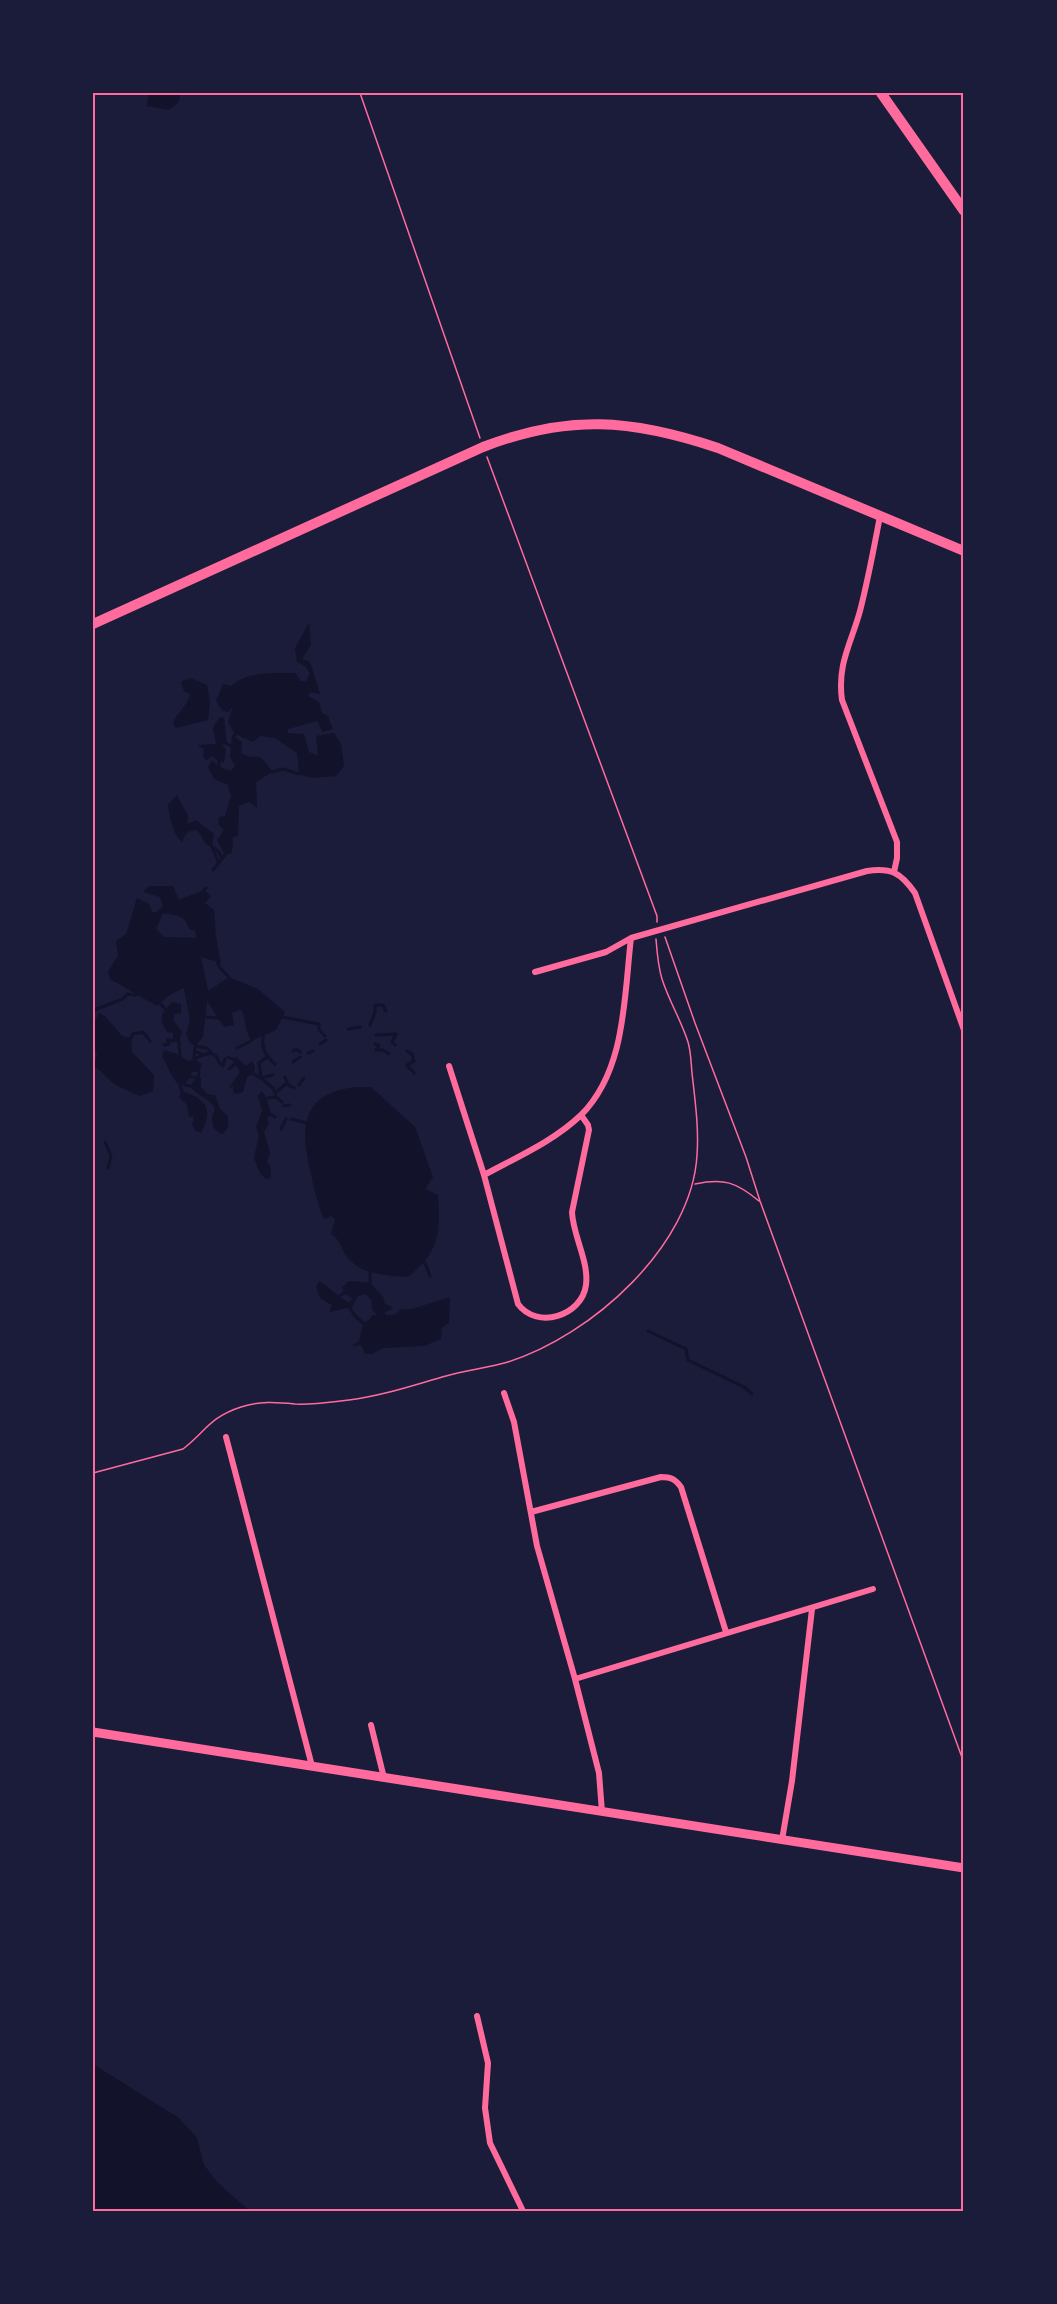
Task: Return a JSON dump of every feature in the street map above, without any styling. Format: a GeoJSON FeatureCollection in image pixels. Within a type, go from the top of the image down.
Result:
{"type":"FeatureCollection","features":[{"type":"Feature","properties":{"kind":"main road"},"geometry":{"type":"LineString","coordinates":[[881,93],[964,211]]}},
{"type":"Feature","properties":{"kind":"main road"},"geometry":{"type":"LineString","coordinates":[[93,624],[483,447],[513,435],[543,428],[578,424],[611,423],[682,436],[718,448],[964,551]]}},
{"type":"Feature","properties":{"kind":"main road"},"geometry":{"type":"LineString","coordinates":[[93,1732],[964,1868]]}},
{"type":"Feature","properties":{"kind":"street"},"geometry":{"type":"LineString","coordinates":[[880,516],[859,613],[842,663],[840,684],[842,700],[897,842],[894,872]]}},
{"type":"Feature","properties":{"kind":"street"},"geometry":{"type":"LineString","coordinates":[[535,972],[606,952],[631,938],[880,869],[894,872],[906,880],[915,893],[964,1030]]}},
{"type":"Feature","properties":{"kind":"street"},"geometry":{"type":"LineString","coordinates":[[484,1175],[559,1133],[581,1115],[606,1081],[618,1044],[631,938]]}},
{"type":"Feature","properties":{"kind":"street"},"geometry":{"type":"LineString","coordinates":[[449,1066],[484,1175],[518,1304],[524,1312],[538,1319],[547,1319],[573,1308],[579,1303],[586,1286],[586,1277],[572,1223],[572,1212],[589,1130],[581,1115]]}},
{"type":"Feature","properties":{"kind":"street"},"geometry":{"type":"LineString","coordinates":[[504,1392],[514,1422],[537,1546],[599,1773],[602,1812]]}},
{"type":"Feature","properties":{"kind":"street"},"geometry":{"type":"LineString","coordinates":[[226,1437],[312,1766]]}},
{"type":"Feature","properties":{"kind":"street"},"geometry":{"type":"LineString","coordinates":[[531,1512],[661,1477],[676,1480],[681,1487],[726,1632]]}},
{"type":"Feature","properties":{"kind":"street"},"geometry":{"type":"LineString","coordinates":[[575,1679],[873,1589]]}},
{"type":"Feature","properties":{"kind":"street"},"geometry":{"type":"LineString","coordinates":[[782,1840],[792,1781],[812,1609]]}},
{"type":"Feature","properties":{"kind":"street"},"geometry":{"type":"LineString","coordinates":[[371,1725],[384,1778]]}},
{"type":"Feature","properties":{"kind":"street"},"geometry":{"type":"LineString","coordinates":[[477,2016],[488,2063],[485,2108],[490,2143],[524,2211]]}},
{"type":"Feature","properties":{"kind":"path"},"geometry":{"type":"LineString","coordinates":[[360,93],[483,447],[657,916]]}},
{"type":"Feature","properties":{"kind":"path"},"geometry":{"type":"LineString","coordinates":[[656,931],[666,940],[964,1763]]}},
{"type":"Feature","properties":{"kind":"path"},"geometry":{"type":"LineString","coordinates":[[656,931],[657,958],[662,978],[689,1045],[697,1122],[698,1154],[694,1184],[715,1180],[732,1183],[760,1201]]}},
{"type":"Feature","properties":{"kind":"path"},"geometry":{"type":"LineString","coordinates":[[93,1473],[183,1449],[221,1415],[242,1406],[278,1401],[296,1404],[319,1403],[376,1396]]}},
{"type":"Feature","properties":{"kind":"shaded area"},"geometry":{"type":"Polygon","coordinates":[[[149,93],[180,93],[179,102],[169,110],[147,106],[149,93]]]}},
{"type":"Feature","properties":{"kind":"shaded area"},"geometry":{"type":"Polygon","coordinates":[[[309,623],[311,645],[302,659],[310,662],[320,694],[310,692],[308,696],[319,702],[322,713],[328,716],[333,729],[323,732],[317,721],[288,729],[287,733],[304,734],[309,752],[318,756],[316,736],[334,733],[341,744],[344,766],[336,776],[312,778],[299,774],[297,753],[275,738],[260,736],[253,742],[235,734],[228,722],[233,706],[228,712],[222,710],[216,701],[223,684],[231,686],[253,675],[295,673],[301,681],[306,681],[310,673],[305,666],[297,662],[295,648],[309,623]]]}},
{"type":"Feature","properties":{"kind":"shaded area"},"geometry":{"type":"Polygon","coordinates":[[[190,678],[207,685],[210,702],[208,720],[176,728],[173,722],[190,694],[184,691],[181,682],[190,678]]]}},
{"type":"Feature","properties":{"kind":"shaded area"},"geometry":{"type":"Polygon","coordinates":[[[224,717],[227,744],[221,745],[226,749],[224,763],[211,756],[207,761],[203,757],[204,749],[197,745],[216,744],[213,728],[219,718],[224,717]]]}},
{"type":"Feature","properties":{"kind":"shaded area"},"geometry":{"type":"Polygon","coordinates":[[[232,735],[242,742],[241,753],[260,758],[272,772],[256,782],[257,808],[249,802],[239,806],[238,836],[233,837],[232,853],[225,855],[217,840],[224,830],[218,824],[219,817],[225,816],[231,796],[228,785],[214,779],[208,767],[212,760],[219,767],[231,771],[235,766],[230,757],[232,735]]]}},
{"type":"Feature","properties":{"kind":"shaded area"},"geometry":{"type":"Polygon","coordinates":[[[177,795],[188,816],[187,824],[196,820],[214,834],[212,847],[206,844],[197,830],[187,833],[182,842],[176,834],[168,805],[177,795]]]}},
{"type":"Feature","properties":{"kind":"shaded area"},"geometry":{"type":"Polygon","coordinates":[[[149,886],[173,886],[179,900],[204,890],[211,896],[205,903],[214,910],[221,963],[201,957],[208,991],[229,977],[258,989],[285,1012],[276,1030],[251,1041],[241,1009],[232,1013],[234,1025],[224,1027],[207,1001],[203,1037],[195,1046],[190,1043],[186,1033],[190,1021],[184,988],[171,994],[157,1006],[110,979],[108,972],[118,955],[116,941],[126,934],[137,898],[149,904],[152,912],[157,912],[163,906],[160,897],[143,892],[149,886]],[[163,913],[156,929],[164,937],[196,938],[195,931],[189,929],[183,918],[163,913]]]}},
{"type":"Feature","properties":{"kind":"shaded area"},"geometry":{"type":"Polygon","coordinates":[[[172,1002],[181,1004],[181,1013],[174,1014],[174,1021],[182,1032],[179,1042],[173,1041],[173,1033],[167,1032],[162,1023],[163,1013],[172,1002]]]}},
{"type":"Feature","properties":{"kind":"shaded area"},"geometry":{"type":"Polygon","coordinates":[[[99,1013],[105,1016],[122,1036],[131,1038],[132,1052],[154,1075],[153,1091],[139,1096],[114,1084],[93,1067],[93,1059],[96,1060],[97,1056],[93,1042],[94,1024],[99,1013]]]}},
{"type":"Feature","properties":{"kind":"shaded area"},"geometry":{"type":"Polygon","coordinates":[[[164,1050],[180,1055],[188,1061],[194,1059],[202,1064],[199,1072],[192,1072],[185,1085],[180,1086],[174,1080],[162,1057],[164,1050]]]}},
{"type":"Feature","properties":{"kind":"shaded area"},"geometry":{"type":"Polygon","coordinates":[[[236,1057],[246,1066],[252,1061],[255,1067],[254,1074],[247,1077],[243,1092],[237,1094],[233,1092],[233,1086],[228,1089],[240,1072],[232,1059],[236,1057]]]}},
{"type":"Feature","properties":{"kind":"shaded area"},"geometry":{"type":"Polygon","coordinates":[[[201,1077],[201,1087],[207,1094],[215,1095],[220,1109],[228,1116],[228,1127],[223,1134],[213,1127],[212,1118],[215,1109],[213,1105],[190,1086],[196,1078],[201,1077]]]}},
{"type":"Feature","properties":{"kind":"shaded area"},"geometry":{"type":"Polygon","coordinates":[[[356,1087],[371,1087],[415,1127],[433,1177],[425,1189],[438,1195],[439,1221],[436,1241],[419,1268],[408,1277],[367,1271],[353,1263],[331,1234],[335,1219],[331,1216],[324,1219],[316,1197],[307,1158],[308,1116],[314,1105],[324,1097],[356,1087]]]}},
{"type":"Feature","properties":{"kind":"shaded area"},"geometry":{"type":"Polygon","coordinates":[[[182,1091],[202,1101],[205,1106],[207,1117],[201,1133],[196,1131],[192,1125],[194,1116],[189,1117],[187,1105],[179,1097],[182,1091]]]}},
{"type":"Feature","properties":{"kind":"shaded area"},"geometry":{"type":"Polygon","coordinates":[[[262,1091],[272,1115],[267,1118],[269,1123],[264,1132],[270,1153],[267,1161],[271,1169],[270,1178],[266,1179],[260,1173],[254,1158],[259,1135],[256,1127],[262,1111],[258,1096],[262,1091]]]}},
{"type":"Feature","properties":{"kind":"shaded area"},"geometry":{"type":"Polygon","coordinates":[[[319,1281],[349,1302],[353,1299],[344,1293],[342,1287],[349,1281],[370,1283],[383,1297],[385,1304],[391,1306],[392,1309],[385,1312],[386,1315],[394,1315],[402,1309],[412,1309],[450,1297],[449,1323],[442,1327],[441,1339],[424,1346],[383,1348],[372,1354],[365,1354],[361,1345],[352,1346],[359,1341],[363,1323],[373,1315],[378,1316],[372,1309],[371,1299],[365,1294],[358,1296],[352,1307],[329,1312],[332,1305],[320,1298],[316,1287],[319,1281]]]}},
{"type":"Feature","properties":{"kind":"shaded area"},"geometry":{"type":"Polygon","coordinates":[[[93,2064],[179,2118],[197,2138],[204,2165],[218,2183],[250,2211],[93,2211],[93,2064]]]}},
{"type":"Feature","properties":{"kind":"waterway"},"geometry":{"type":"LineString","coordinates":[[227,744],[231,746]]}},
{"type":"Feature","properties":{"kind":"waterway"},"geometry":{"type":"LineString","coordinates":[[219,760],[219,767]]}},
{"type":"Feature","properties":{"kind":"waterway"},"geometry":{"type":"LineString","coordinates":[[272,772],[283,769],[299,774]]}},
{"type":"Feature","properties":{"kind":"waterway"},"geometry":{"type":"LineString","coordinates":[[212,847],[218,861]]}},
{"type":"Feature","properties":{"kind":"waterway"},"geometry":{"type":"LineString","coordinates":[[214,848],[222,858]]}},
{"type":"Feature","properties":{"kind":"waterway"},"geometry":{"type":"LineString","coordinates":[[213,870],[225,855]]}},
{"type":"Feature","properties":{"kind":"waterway"},"geometry":{"type":"LineString","coordinates":[[217,961],[229,977]]}},
{"type":"Feature","properties":{"kind":"waterway"},"geometry":{"type":"LineString","coordinates":[[94,1010],[123,999],[127,994],[136,995]]}},
{"type":"Feature","properties":{"kind":"waterway"},"geometry":{"type":"LineString","coordinates":[[160,1003],[165,1009]]}},
{"type":"Feature","properties":{"kind":"waterway"},"geometry":{"type":"LineString","coordinates":[[370,1025],[375,1005],[383,1005],[386,1011]]}},
{"type":"Feature","properties":{"kind":"waterway"},"geometry":{"type":"LineString","coordinates":[[205,1017],[218,1018]]}},
{"type":"Feature","properties":{"kind":"waterway"},"geometry":{"type":"LineString","coordinates":[[282,1017],[319,1024],[319,1030],[325,1036]]}},
{"type":"Feature","properties":{"kind":"waterway"},"geometry":{"type":"LineString","coordinates":[[348,1029],[360,1027]]}},
{"type":"Feature","properties":{"kind":"waterway"},"geometry":{"type":"LineString","coordinates":[[131,1038],[133,1034],[143,1032],[150,1041]]}},
{"type":"Feature","properties":{"kind":"waterway"},"geometry":{"type":"LineString","coordinates":[[376,1035],[396,1034],[392,1042],[395,1045]]}},
{"type":"Feature","properties":{"kind":"waterway"},"geometry":{"type":"LineString","coordinates":[[263,1036],[265,1051],[275,1064]]}},
{"type":"Feature","properties":{"kind":"waterway"},"geometry":{"type":"LineString","coordinates":[[164,1045],[169,1044],[168,1040],[173,1041]]}},
{"type":"Feature","properties":{"kind":"waterway"},"geometry":{"type":"LineString","coordinates":[[320,1044],[326,1040]]}},
{"type":"Feature","properties":{"kind":"waterway"},"geometry":{"type":"LineString","coordinates":[[237,1048],[251,1041]]}},
{"type":"Feature","properties":{"kind":"waterway"},"geometry":{"type":"LineString","coordinates":[[179,1042],[180,1055]]}},
{"type":"Feature","properties":{"kind":"waterway"},"geometry":{"type":"LineString","coordinates":[[375,1044],[379,1045],[376,1050],[383,1050],[389,1054]]}},
{"type":"Feature","properties":{"kind":"waterway"},"geometry":{"type":"LineString","coordinates":[[203,1055],[194,1059],[195,1046],[207,1048],[211,1053]]}},
{"type":"Feature","properties":{"kind":"waterway"},"geometry":{"type":"LineString","coordinates":[[293,1051],[296,1049],[300,1052]]}},
{"type":"Feature","properties":{"kind":"waterway"},"geometry":{"type":"LineString","coordinates":[[195,1051],[203,1055],[211,1053],[223,1066]]}},
{"type":"Feature","properties":{"kind":"waterway"},"geometry":{"type":"LineString","coordinates":[[308,1053],[313,1051]]}},
{"type":"Feature","properties":{"kind":"waterway"},"geometry":{"type":"LineString","coordinates":[[407,1051],[412,1054],[414,1061],[407,1065],[414,1073]]}},
{"type":"Feature","properties":{"kind":"waterway"},"geometry":{"type":"LineString","coordinates":[[228,1057],[232,1059]]}},
{"type":"Feature","properties":{"kind":"waterway"},"geometry":{"type":"LineString","coordinates":[[267,1057],[259,1063],[261,1078],[273,1088],[275,1093]]}},
{"type":"Feature","properties":{"kind":"waterway"},"geometry":{"type":"LineString","coordinates":[[293,1062],[300,1057]]}},
{"type":"Feature","properties":{"kind":"waterway"},"geometry":{"type":"LineString","coordinates":[[223,1066],[225,1059]]}},
{"type":"Feature","properties":{"kind":"waterway"},"geometry":{"type":"LineString","coordinates":[[229,1069],[235,1064]]}},
{"type":"Feature","properties":{"kind":"waterway"},"geometry":{"type":"LineString","coordinates":[[198,1077],[199,1072]]}},
{"type":"Feature","properties":{"kind":"waterway"},"geometry":{"type":"LineString","coordinates":[[254,1074],[261,1078],[273,1075]]}},
{"type":"Feature","properties":{"kind":"waterway"},"geometry":{"type":"LineString","coordinates":[[189,1076],[196,1078]]}},
{"type":"Feature","properties":{"kind":"waterway"},"geometry":{"type":"LineString","coordinates":[[285,1077],[288,1085],[294,1088]]}},
{"type":"Feature","properties":{"kind":"waterway"},"geometry":{"type":"LineString","coordinates":[[299,1085],[304,1078]]}},
{"type":"Feature","properties":{"kind":"waterway"},"geometry":{"type":"LineString","coordinates":[[276,1097],[275,1093],[287,1083]]}},
{"type":"Feature","properties":{"kind":"waterway"},"geometry":{"type":"LineString","coordinates":[[185,1085],[190,1086]]}},
{"type":"Feature","properties":{"kind":"waterway"},"geometry":{"type":"LineString","coordinates":[[180,1086],[182,1091]]}},
{"type":"Feature","properties":{"kind":"waterway"},"geometry":{"type":"LineString","coordinates":[[268,1098],[276,1097],[282,1102]]}},
{"type":"Feature","properties":{"kind":"waterway"},"geometry":{"type":"LineString","coordinates":[[284,1106],[290,1105]]}},
{"type":"Feature","properties":{"kind":"waterway"},"geometry":{"type":"LineString","coordinates":[[281,1129],[286,1119]]}},
{"type":"Feature","properties":{"kind":"waterway"},"geometry":{"type":"LineString","coordinates":[[291,1119],[307,1123]]}},
{"type":"Feature","properties":{"kind":"waterway"},"geometry":{"type":"LineString","coordinates":[[105,1142],[111,1156],[108,1168]]}},
{"type":"Feature","properties":{"kind":"waterway"},"geometry":{"type":"LineString","coordinates":[[425,1263],[430,1276]]}},
{"type":"Feature","properties":{"kind":"waterway"},"geometry":{"type":"LineString","coordinates":[[370,1273],[370,1283]]}},
{"type":"Feature","properties":{"kind":"waterway"},"geometry":{"type":"LineString","coordinates":[[338,1297],[344,1293]]}},
{"type":"Feature","properties":{"kind":"waterway"},"geometry":{"type":"LineString","coordinates":[[350,1308],[363,1323]]}},
{"type":"Feature","properties":{"kind":"waterway"},"geometry":{"type":"LineString","coordinates":[[648,1331],[686,1349],[688,1360],[744,1387],[752,1394]]}}]}
